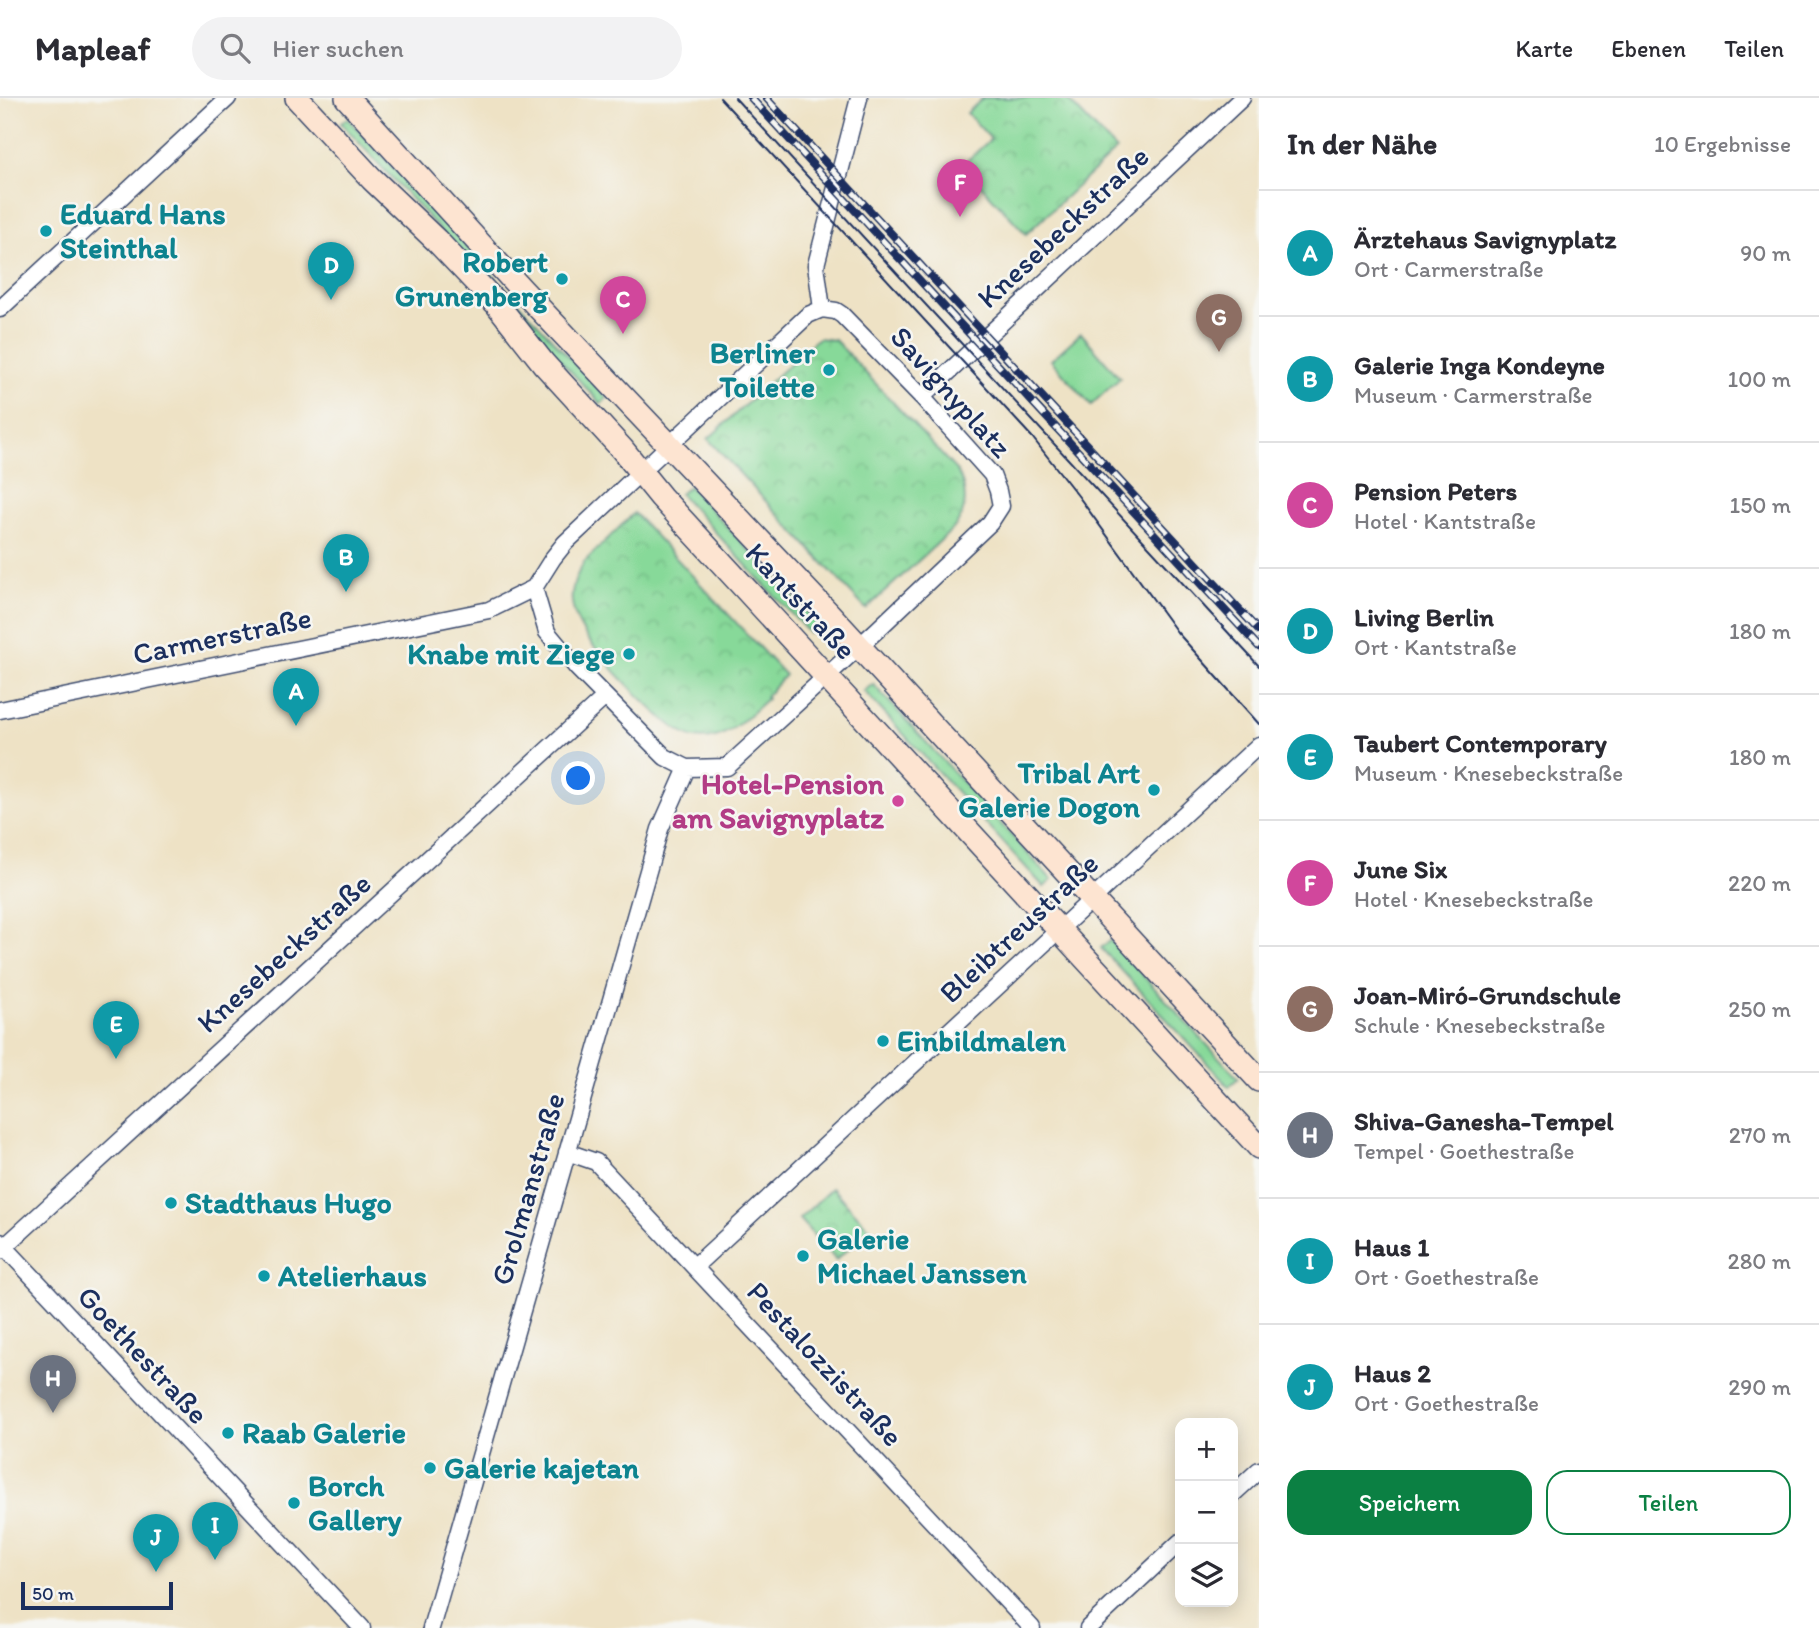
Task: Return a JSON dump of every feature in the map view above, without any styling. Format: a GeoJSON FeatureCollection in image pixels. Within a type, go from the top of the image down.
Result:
{"type":"FeatureCollection","features":[{"type":"Feature","properties":{"kind":"main road","name":"Kantstraße"},"geometry":{"type":"LineString","coordinates":[[297,98],[372,179],[436,240],[496,303],[544,363],[622,449],[640,474],[1259,1147]]}},
{"type":"Feature","properties":{"kind":"main road","name":"Kantstraße"},"geometry":{"type":"LineString","coordinates":[[347,98],[627,403],[859,647],[1259,1080]]}},
{"type":"Feature","properties":{"kind":"street"},"geometry":{"type":"LineString","coordinates":[[0,309],[228,98]]}},
{"type":"Feature","properties":{"kind":"street"},"geometry":{"type":"LineString","coordinates":[[688,768],[665,757],[605,697],[547,632],[534,588],[565,543],[808,316],[822,309],[816,265],[859,98]]}},
{"type":"Feature","properties":{"kind":"street","name":"Knesebeckstraße"},"geometry":{"type":"LineString","coordinates":[[922,397],[1242,98]]}},
{"type":"Feature","properties":{"kind":"street","name":"Savignyplatz"},"geometry":{"type":"LineString","coordinates":[[688,768],[727,767],[990,523],[1001,506],[992,475],[922,397],[842,315],[836,311],[822,309]]}},
{"type":"Feature","properties":{"kind":"street","name":"Carmerstraße"},"geometry":{"type":"LineString","coordinates":[[0,709],[489,610],[534,588]]}},
{"type":"Feature","properties":{"kind":"street","name":"Knesebeckstraße"},"geometry":{"type":"LineString","coordinates":[[2,1246],[605,697]]}},
{"type":"Feature","properties":{"kind":"street","name":"Bleibtreustraße"},"geometry":{"type":"LineString","coordinates":[[695,1266],[1259,746]]}},
{"type":"Feature","properties":{"kind":"street","name":"Grolmanstraße"},"geometry":{"type":"LineString","coordinates":[[431,1628],[660,829],[688,768]]}},
{"type":"Feature","properties":{"kind":"street","name":"Pestalozzistraße"},"geometry":{"type":"LineString","coordinates":[[567,1152],[596,1162],[1032,1628]]}},
{"type":"Feature","properties":{"kind":"street","name":"Goethestraße"},"geometry":{"type":"LineString","coordinates":[[2,1246],[362,1628]]}},
{"type":"Feature","properties":{"kind":"street"},"geometry":{"type":"LineString","coordinates":[[1238,1489],[1259,1469]]}},
{"type":"Feature","properties":{"kind":"street"},"geometry":{"type":"LineString","coordinates":[[1088,1628],[1178,1544]]}},
{"type":"Feature","properties":{"kind":"green space"},"geometry":{"type":"Polygon","coordinates":[[[983,98],[1066,98],[1116,150],[1026,234],[962,165],[991,139],[967,113],[983,98]]]}},
{"type":"Feature","properties":{"kind":"green space"},"geometry":{"type":"Polygon","coordinates":[[[347,118],[607,398],[601,404],[341,123],[347,118]]]}},
{"type":"Feature","properties":{"kind":"green space"},"geometry":{"type":"Polygon","coordinates":[[[1081,333],[1120,378],[1091,405],[1051,360],[1081,333]]]}},
{"type":"Feature","properties":{"kind":"green space"},"geometry":{"type":"Polygon","coordinates":[[[818,338],[835,340],[957,471],[965,493],[962,515],[953,529],[866,609],[708,439],[818,338]]]}},
{"type":"Feature","properties":{"kind":"green space"},"geometry":{"type":"Polygon","coordinates":[[[689,486],[818,624],[809,633],[680,494],[689,486]]]}},
{"type":"Feature","properties":{"kind":"green space"},"geometry":{"type":"Polygon","coordinates":[[[634,513],[785,675],[766,696],[767,699],[752,713],[726,733],[716,737],[695,738],[683,733],[650,707],[600,655],[575,615],[572,592],[584,562],[634,513]]]}},
{"type":"Feature","properties":{"kind":"green space"},"geometry":{"type":"Polygon","coordinates":[[[873,684],[1052,880],[1044,887],[864,691],[873,684]]]}},
{"type":"Feature","properties":{"kind":"green space"},"geometry":{"type":"Polygon","coordinates":[[[1110,940],[1238,1078],[1229,1087],[1101,948],[1110,940]]]}},
{"type":"Feature","properties":{"kind":"green space"},"geometry":{"type":"Polygon","coordinates":[[[832,1188],[870,1229],[836,1260],[799,1219],[832,1188]]]}},
{"type":"Feature","properties":{"kind":"tram line"},"geometry":{"type":"LineString","coordinates":[[720,98],[1032,437],[1177,632],[1259,724]]}},
{"type":"Feature","properties":{"kind":"tram line"},"geometry":{"type":"LineString","coordinates":[[735,98],[1259,666]]}},
{"type":"Feature","properties":{"kind":"railway"},"geometry":{"type":"LineString","coordinates":[[751,98],[1259,647]]}},
{"type":"Feature","properties":{"kind":"railway"},"geometry":{"type":"LineString","coordinates":[[766,98],[1259,631]]}},
{"type":"Feature","properties":{"kind":"place","name":"June Six"},"geometry":{"type":"Point","coordinates":[960,217]}},
{"type":"Feature","properties":{"kind":"place","name":"Eduard Hans Steinthal"},"geometry":{"type":"Point","coordinates":[46,231]}},
{"type":"Feature","properties":{"kind":"place","name":"Robert Grunenberg"},"geometry":{"type":"Point","coordinates":[562,279]}},
{"type":"Feature","properties":{"kind":"place","name":"Living Berlin"},"geometry":{"type":"Point","coordinates":[331,300]}},
{"type":"Feature","properties":{"kind":"place","name":"Pension Peters"},"geometry":{"type":"Point","coordinates":[623,334]}},
{"type":"Feature","properties":{"kind":"place","name":"Joan-Miró-Grundschule"},"geometry":{"type":"Point","coordinates":[1219,352]}},
{"type":"Feature","properties":{"kind":"place","name":"Berliner Toilette"},"geometry":{"type":"Point","coordinates":[829,370]}},
{"type":"Feature","properties":{"kind":"place","name":"Galerie Inga Kondeyne"},"geometry":{"type":"Point","coordinates":[346,592]}},
{"type":"Feature","properties":{"kind":"place","name":"Knabe mit Ziege"},"geometry":{"type":"Point","coordinates":[629,654]}},
{"type":"Feature","properties":{"kind":"place","name":"Ärztehaus Savignyplatz"},"geometry":{"type":"Point","coordinates":[296,726]}},
{"type":"Feature","properties":{"kind":"place","name":"Tribal Art Galerie Dogon"},"geometry":{"type":"Point","coordinates":[1154,790]}},
{"type":"Feature","properties":{"kind":"place","name":"Hotel-Pension am Savignyplatz"},"geometry":{"type":"Point","coordinates":[898,801]}},
{"type":"Feature","properties":{"kind":"place","name":"Einbildmalen"},"geometry":{"type":"Point","coordinates":[883,1041]}},
{"type":"Feature","properties":{"kind":"place","name":"Taubert Contemporary"},"geometry":{"type":"Point","coordinates":[116,1059]}},
{"type":"Feature","properties":{"kind":"place","name":"Stadthaus Hugo"},"geometry":{"type":"Point","coordinates":[171,1203]}},
{"type":"Feature","properties":{"kind":"place","name":"Galerie Michael Janssen"},"geometry":{"type":"Point","coordinates":[803,1256]}},
{"type":"Feature","properties":{"kind":"place","name":"Atelierhaus"},"geometry":{"type":"Point","coordinates":[264,1276]}},
{"type":"Feature","properties":{"kind":"place","name":"Shiva-Ganesha-Tempel"},"geometry":{"type":"Point","coordinates":[53,1413]}},
{"type":"Feature","properties":{"kind":"place","name":"Raab Galerie"},"geometry":{"type":"Point","coordinates":[228,1433]}},
{"type":"Feature","properties":{"kind":"place","name":"Galerie kajetan"},"geometry":{"type":"Point","coordinates":[430,1468]}},
{"type":"Feature","properties":{"kind":"place","name":"Borch Gallery"},"geometry":{"type":"Point","coordinates":[294,1503]}},
{"type":"Feature","properties":{"kind":"place","name":"Haus 1"},"geometry":{"type":"Point","coordinates":[215,1560]}},
{"type":"Feature","properties":{"kind":"place","name":"Haus 2"},"geometry":{"type":"Point","coordinates":[156,1572]}}]}
